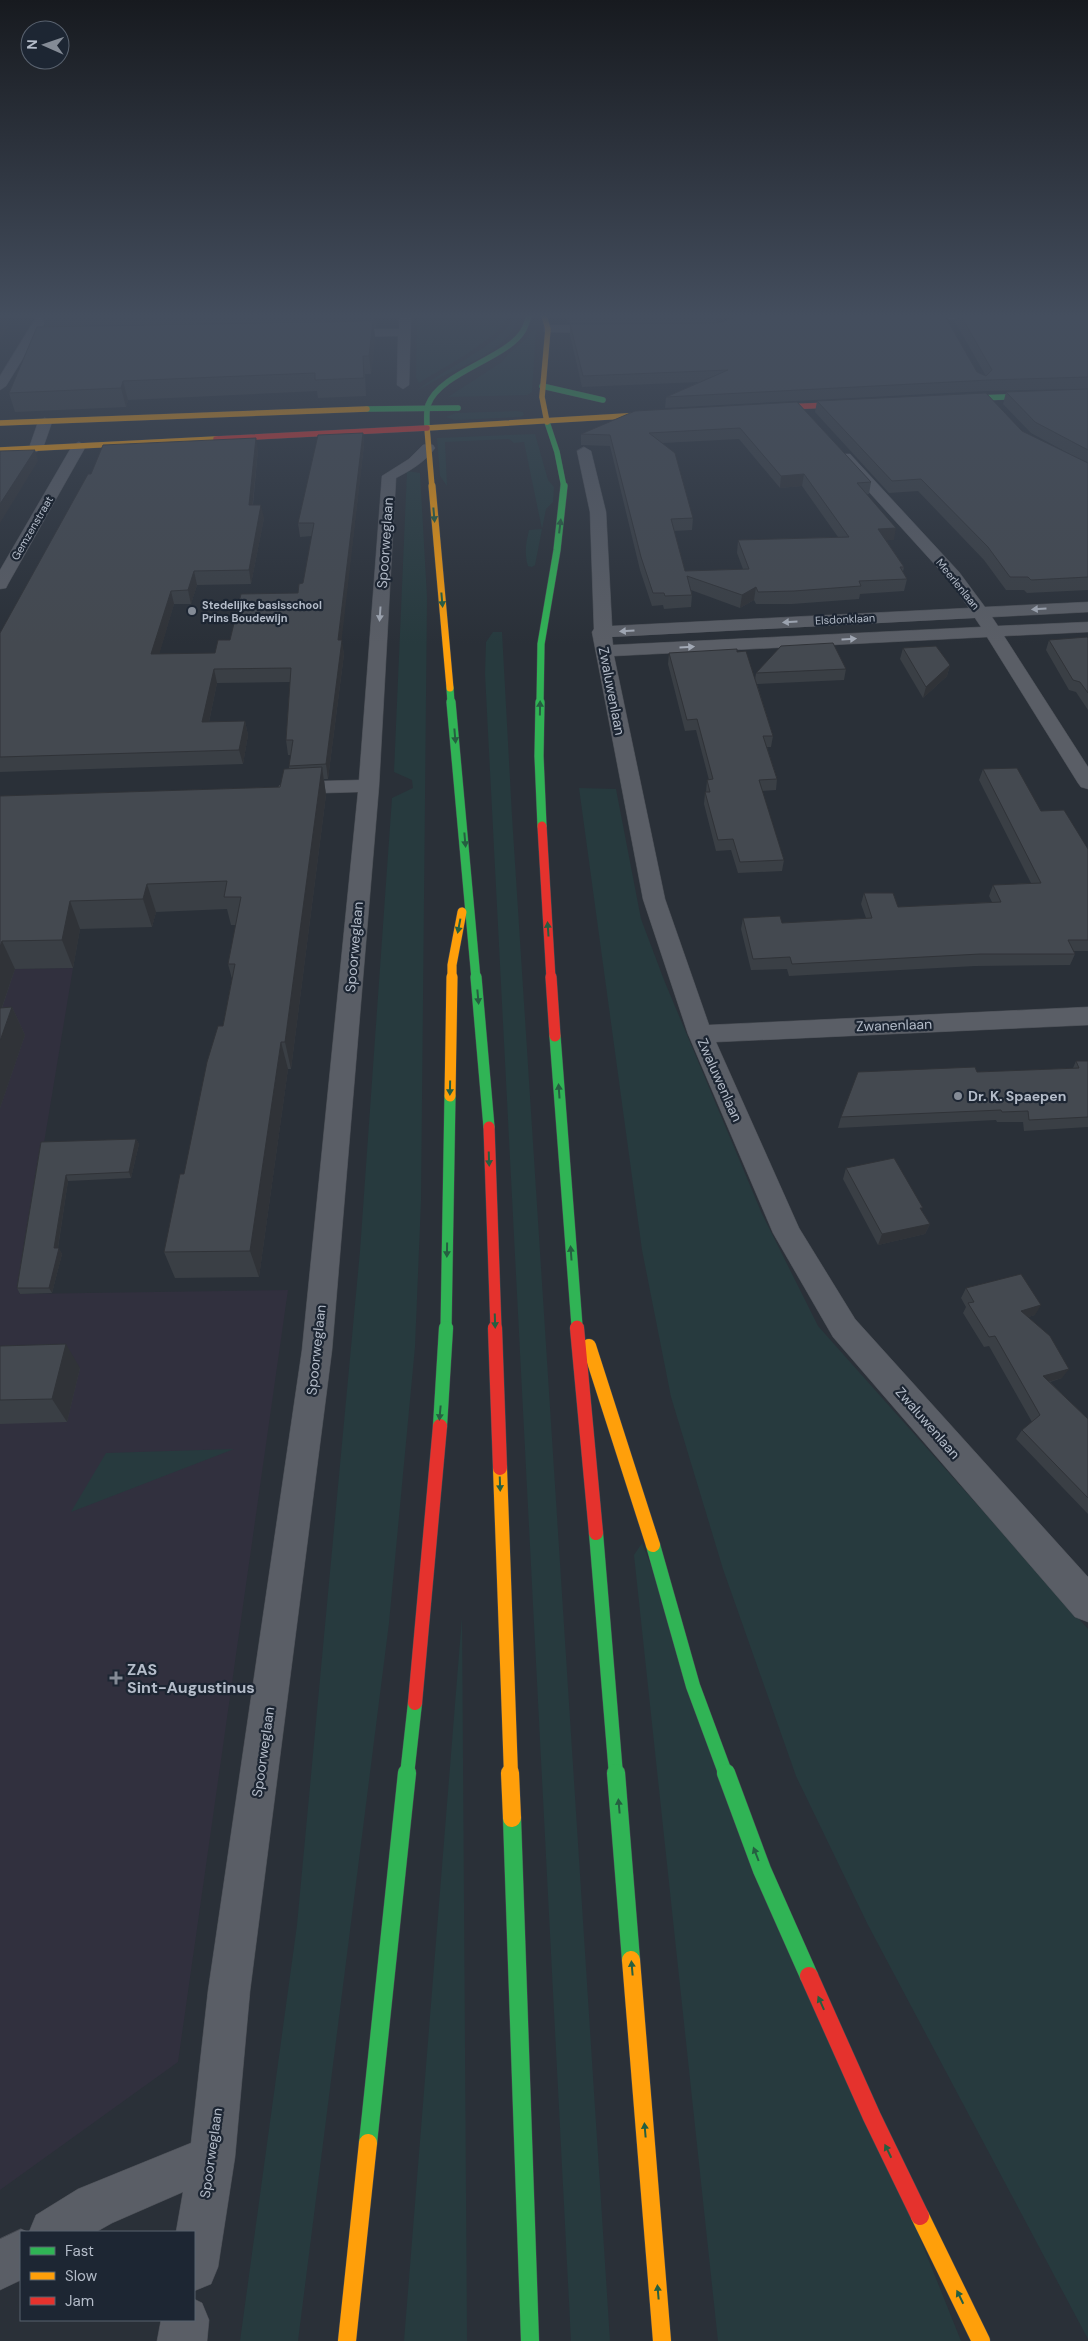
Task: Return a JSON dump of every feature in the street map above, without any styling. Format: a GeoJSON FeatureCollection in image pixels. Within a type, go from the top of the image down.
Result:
{"type":"FeatureCollection","features":[{"type":"Feature","properties":{"kind":"main road"},"geometry":{"type":"LineString","coordinates":[[0,450],[482,425]]}},
{"type":"Feature","properties":{"kind":"main road"},"geometry":{"type":"LineString","coordinates":[[548,425],[557,452],[564,486],[557,550],[541,644],[539,756],[544,884],[575,1302],[662,2341]]}},
{"type":"Feature","properties":{"kind":"main road"},"geometry":{"type":"LineString","coordinates":[[557,452],[579,425]]}},
{"type":"Feature","properties":{"kind":"main road"},"geometry":{"type":"LineString","coordinates":[[427,428],[423,447],[468,878],[488,1110],[530,2341]]}},
{"type":"Feature","properties":{"kind":"main road"},"geometry":{"type":"LineString","coordinates":[[346,431],[400,441]]}},
{"type":"Feature","properties":{"kind":"main road"},"geometry":{"type":"LineString","coordinates":[[347,2341],[422,1642],[446,1347],[452,965],[468,878]]}},
{"type":"Feature","properties":{"kind":"main road"},"geometry":{"type":"LineString","coordinates":[[575,1302],[642,1504],[693,1686],[762,1870],[872,2117],[981,2341]]}},
{"type":"Feature","properties":{"kind":"street"},"geometry":{"type":"LineString","coordinates":[[36,448],[44,425]]}},
{"type":"Feature","properties":{"kind":"street","name":"Meerlenlaan"},"geometry":{"type":"LineString","coordinates":[[835,444],[953,575],[981,612],[1088,782]]}},
{"type":"Feature","properties":{"kind":"street","name":"Gemzenstraat"},"geometry":{"type":"LineString","coordinates":[[0,584],[79,446]]}},
{"type":"Feature","properties":{"kind":"street","name":"Spoorweglaan"},"geometry":{"type":"LineString","coordinates":[[195,2261],[212,2157],[229,1990],[316,1360],[369,786],[389,476],[414,462],[423,447]]}},
{"type":"Feature","properties":{"kind":"street","name":"Zwaluwenlaan"},"geometry":{"type":"LineString","coordinates":[[584,451],[598,512],[602,642],[654,899],[700,1034],[787,1233],[844,1328],[1088,1604]]}},
{"type":"Feature","properties":{"kind":"street","name":"Elsdonklaan"},"geometry":{"type":"LineString","coordinates":[[602,642],[981,612],[1088,607]]}},
{"type":"Feature","properties":{"kind":"street","name":"Elsdonklaan"},"geometry":{"type":"LineString","coordinates":[[602,642],[1088,627]]}},
{"type":"Feature","properties":{"kind":"street"},"geometry":{"type":"LineString","coordinates":[[270,789],[369,786]]}},
{"type":"Feature","properties":{"kind":"street","name":"Zwanenlaan"},"geometry":{"type":"LineString","coordinates":[[700,1034],[1088,1016]]}},
{"type":"Feature","properties":{"kind":"street"},"geometry":{"type":"LineString","coordinates":[[55,2231],[95,2206],[212,2157]]}},
{"type":"Feature","properties":{"kind":"street"},"geometry":{"type":"LineString","coordinates":[[0,2266],[20,2254]]}},
{"type":"Feature","properties":{"kind":"street"},"geometry":{"type":"LineString","coordinates":[[182,2341],[185,2321]]}},
{"type":"Feature","properties":{"kind":"shaded area","name":"ZAS Sint-Augustinus"},"geometry":{"type":"Polygon","coordinates":[[[73,968],[19,1294],[288,1290],[178,2062],[0,2190],[0,969],[73,968]]]}},
{"type":"Feature","properties":{"kind":"green space"},"geometry":{"type":"Polygon","coordinates":[[[535,434],[548,480],[554,487],[553,502],[546,509],[535,565],[532,567],[528,566],[526,557],[529,530],[542,529],[524,442],[514,443],[509,439],[445,442],[447,486],[440,476],[437,438],[535,434]]]}},
{"type":"Feature","properties":{"kind":"green space"},"geometry":{"type":"Polygon","coordinates":[[[407,471],[420,473],[427,597],[421,1201],[415,1347],[389,1623],[298,2341],[240,2341],[297,1925],[360,1251],[392,798],[413,788],[412,780],[394,772],[407,471]]]}},
{"type":"Feature","properties":{"kind":"green space"},"geometry":{"type":"Polygon","coordinates":[[[493,632],[502,632],[512,816],[610,2341],[571,2341],[485,674],[486,642],[493,632]]]}},
{"type":"Feature","properties":{"kind":"green space"},"geometry":{"type":"Polygon","coordinates":[[[579,788],[616,789],[641,919],[664,980],[762,1214],[818,1326],[1088,1629],[1088,2339],[868,1925],[796,1776],[723,1569],[671,1397],[642,1250],[579,788]]]}},
{"type":"Feature","properties":{"kind":"green space"},"geometry":{"type":"Polygon","coordinates":[[[234,1449],[71,1512],[106,1453],[234,1449]]]}},
{"type":"Feature","properties":{"kind":"green space"},"geometry":{"type":"Polygon","coordinates":[[[642,1543],[961,2341],[718,2341],[634,1555],[642,1543]]]}},
{"type":"Feature","properties":{"kind":"green space"},"geometry":{"type":"Polygon","coordinates":[[[462,1617],[467,2341],[404,2341],[462,1617]]]}},
{"type":"Feature","properties":{"kind":"building"},"geometry":{"type":"Polygon","coordinates":[[[602,425],[819,425],[871,482],[857,483],[896,528],[878,529],[904,567],[900,567],[907,579],[859,581],[861,586],[794,591],[758,592],[756,587],[742,595],[687,576],[692,595],[665,596],[664,593],[653,593],[641,557],[610,435],[581,434],[602,425]],[[740,428],[649,433],[675,453],[693,518],[671,519],[685,571],[749,569],[738,540],[849,537],[804,474],[781,476],[740,428]]]}},
{"type":"Feature","properties":{"kind":"building"},"geometry":{"type":"Polygon","coordinates":[[[840,425],[1017,425],[1022,431],[1088,463],[1088,577],[1031,580],[1028,577],[1010,577],[988,547],[921,479],[892,481],[840,425]]]}},
{"type":"Feature","properties":{"kind":"building"},"geometry":{"type":"Polygon","coordinates":[[[1041,425],[1088,425],[1088,450],[1041,425]]]}},
{"type":"Feature","properties":{"kind":"building"},"geometry":{"type":"Polygon","coordinates":[[[363,433],[338,640],[342,640],[326,764],[289,766],[293,740],[286,740],[291,668],[214,669],[202,722],[245,721],[239,750],[0,757],[0,633],[88,474],[91,474],[103,445],[256,438],[249,505],[261,505],[249,570],[194,571],[188,590],[171,591],[151,654],[215,653],[218,640],[230,640],[241,594],[298,593],[299,584],[303,583],[314,523],[298,523],[318,435],[363,433]]]}},
{"type":"Feature","properties":{"kind":"building"},"geometry":{"type":"Polygon","coordinates":[[[35,450],[0,504],[0,451],[35,450]]]}},
{"type":"Feature","properties":{"kind":"building"},"geometry":{"type":"Polygon","coordinates":[[[1087,637],[1088,693],[1080,682],[1073,680],[1049,640],[1087,637]]]}},
{"type":"Feature","properties":{"kind":"building"},"geometry":{"type":"Polygon","coordinates":[[[833,643],[846,669],[756,673],[781,646],[833,643]]]}},
{"type":"Feature","properties":{"kind":"building"},"geometry":{"type":"Polygon","coordinates":[[[936,646],[950,665],[926,687],[903,648],[936,646]]]}},
{"type":"Feature","properties":{"kind":"building"},"geometry":{"type":"Polygon","coordinates":[[[737,649],[737,652],[746,651],[773,736],[763,736],[777,779],[759,780],[784,860],[740,862],[733,839],[718,840],[705,792],[710,792],[707,780],[713,779],[697,719],[687,720],[669,653],[737,649]]]}},
{"type":"Feature","properties":{"kind":"building"},"geometry":{"type":"Polygon","coordinates":[[[322,767],[285,1042],[281,1042],[250,1251],[164,1252],[180,1174],[184,1174],[207,1062],[218,1026],[223,1026],[235,964],[228,964],[241,897],[224,897],[227,881],[147,884],[143,899],[70,901],[62,940],[2,941],[0,947],[0,796],[280,787],[284,769],[322,767]]]}},
{"type":"Feature","properties":{"kind":"building"},"geometry":{"type":"Polygon","coordinates":[[[1017,768],[1041,811],[1064,810],[1088,849],[1088,940],[1068,940],[1075,954],[980,954],[792,964],[790,957],[753,959],[743,918],[780,916],[782,923],[872,918],[864,893],[893,893],[898,907],[1001,902],[993,885],[1041,883],[983,769],[1017,768]]]}},
{"type":"Feature","properties":{"kind":"building"},"geometry":{"type":"Polygon","coordinates":[[[12,1007],[0,1041],[0,1008],[12,1007]]]}},
{"type":"Feature","properties":{"kind":"building"},"geometry":{"type":"Polygon","coordinates":[[[1076,1061],[1088,1061],[1088,1117],[1029,1120],[1028,1111],[1002,1112],[1001,1110],[841,1117],[858,1072],[975,1067],[977,1072],[1079,1068],[1076,1061]]]}},
{"type":"Feature","properties":{"kind":"building"},"geometry":{"type":"Polygon","coordinates":[[[136,1139],[129,1172],[66,1175],[54,1248],[59,1248],[49,1288],[17,1288],[41,1142],[136,1139]]]}},
{"type":"Feature","properties":{"kind":"building"},"geometry":{"type":"Polygon","coordinates":[[[894,1158],[923,1208],[920,1208],[930,1224],[882,1234],[846,1168],[894,1158]]]}},
{"type":"Feature","properties":{"kind":"building"},"geometry":{"type":"Polygon","coordinates":[[[1021,1274],[1041,1305],[1021,1311],[1050,1336],[1069,1369],[1043,1376],[1088,1419],[1088,1498],[1022,1430],[1040,1415],[995,1336],[989,1337],[968,1303],[974,1302],[966,1288],[1021,1274]]]}},
{"type":"Feature","properties":{"kind":"building"},"geometry":{"type":"Polygon","coordinates":[[[66,1344],[52,1399],[0,1400],[0,1346],[66,1344]]]}},
{"type":"Feature","properties":{"kind":"traffic: fast"},"geometry":{"type":"LineString","coordinates":[[542,826],[539,756],[541,644],[557,550],[564,486],[557,452],[548,425]]}},
{"type":"Feature","properties":{"kind":"traffic: fast"},"geometry":{"type":"LineString","coordinates":[[450,688],[489,1127]]}},
{"type":"Feature","properties":{"kind":"traffic: fast"},"geometry":{"type":"LineString","coordinates":[[555,1036],[577,1326]]}},
{"type":"Feature","properties":{"kind":"traffic: fast"},"geometry":{"type":"LineString","coordinates":[[440,1426],[446,1347],[450,1096]]}},
{"type":"Feature","properties":{"kind":"traffic: fast"},"geometry":{"type":"LineString","coordinates":[[596,1533],[631,1960]]}},
{"type":"Feature","properties":{"kind":"traffic: fast"},"geometry":{"type":"LineString","coordinates":[[653,1545],[693,1686],[762,1870],[809,1976]]}},
{"type":"Feature","properties":{"kind":"traffic: fast"},"geometry":{"type":"LineString","coordinates":[[368,2143],[415,1703]]}},
{"type":"Feature","properties":{"kind":"traffic: fast"},"geometry":{"type":"LineString","coordinates":[[512,1818],[530,2341]]}},
{"type":"Feature","properties":{"kind":"traffic: slow"},"geometry":{"type":"LineString","coordinates":[[427,428],[473,425]]}},
{"type":"Feature","properties":{"kind":"traffic: slow"},"geometry":{"type":"LineString","coordinates":[[427,428],[450,688]]}},
{"type":"Feature","properties":{"kind":"traffic: slow"},"geometry":{"type":"LineString","coordinates":[[0,450],[216,439]]}},
{"type":"Feature","properties":{"kind":"traffic: slow"},"geometry":{"type":"LineString","coordinates":[[450,1096],[452,965],[462,912]]}},
{"type":"Feature","properties":{"kind":"traffic: slow"},"geometry":{"type":"LineString","coordinates":[[589,1346],[653,1545]]}},
{"type":"Feature","properties":{"kind":"traffic: slow"},"geometry":{"type":"LineString","coordinates":[[500,1468],[512,1818]]}},
{"type":"Feature","properties":{"kind":"traffic: slow"},"geometry":{"type":"LineString","coordinates":[[631,1960],[662,2341]]}},
{"type":"Feature","properties":{"kind":"traffic: slow"},"geometry":{"type":"LineString","coordinates":[[347,2341],[368,2143]]}},
{"type":"Feature","properties":{"kind":"traffic: slow"},"geometry":{"type":"LineString","coordinates":[[920,2216],[981,2341]]}},
{"type":"Feature","properties":{"kind":"traffic: jam"},"geometry":{"type":"LineString","coordinates":[[216,439],[427,428]]}},
{"type":"Feature","properties":{"kind":"traffic: jam"},"geometry":{"type":"LineString","coordinates":[[542,826],[555,1036]]}},
{"type":"Feature","properties":{"kind":"traffic: jam"},"geometry":{"type":"LineString","coordinates":[[489,1127],[500,1468]]}},
{"type":"Feature","properties":{"kind":"traffic: jam"},"geometry":{"type":"LineString","coordinates":[[577,1326],[596,1533]]}},
{"type":"Feature","properties":{"kind":"traffic: jam"},"geometry":{"type":"LineString","coordinates":[[415,1703],[440,1426]]}},
{"type":"Feature","properties":{"kind":"traffic: jam"},"geometry":{"type":"LineString","coordinates":[[809,1976],[872,2117],[920,2216]]}},
{"type":"Feature","properties":{"kind":"place","name":"Stedelijke basisschool Prins Boudewijn"},"geometry":{"type":"Point","coordinates":[192,611]}},
{"type":"Feature","properties":{"kind":"place","name":"Dr. K. Spaepen"},"geometry":{"type":"Point","coordinates":[958,1096]}},
{"type":"Feature","properties":{"kind":"place","name":"ZAS Sint-Augustinus"},"geometry":{"type":"Point","coordinates":[116,1678]}}]}
